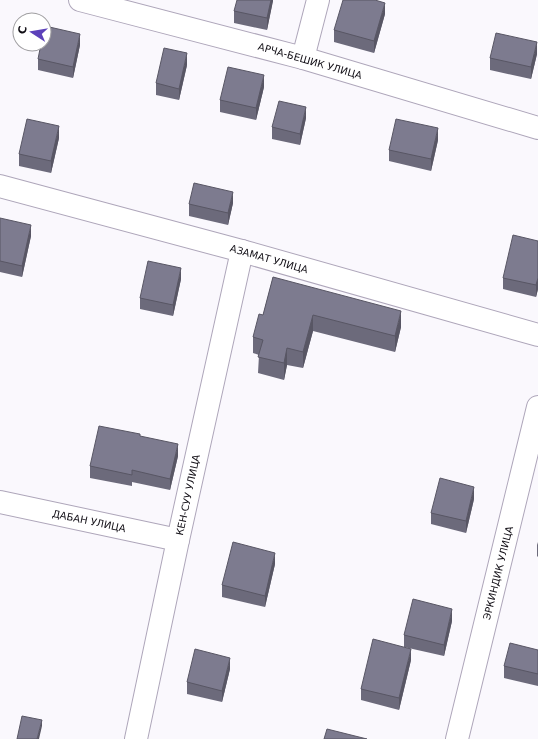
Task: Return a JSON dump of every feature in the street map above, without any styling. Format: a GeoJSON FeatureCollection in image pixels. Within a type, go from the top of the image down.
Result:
{"type":"FeatureCollection","features":[{"type":"Feature","properties":{"kind":"street","name":"АРЧА-БЕШИК УЛИЦА"},"geometry":{"type":"LineString","coordinates":[[80,0],[303,58],[538,128]]}},
{"type":"Feature","properties":{"kind":"street"},"geometry":{"type":"LineString","coordinates":[[303,58],[318,0]]}},
{"type":"Feature","properties":{"kind":"street","name":"АЗАМАТ УЛИЦА"},"geometry":{"type":"LineString","coordinates":[[0,186],[242,251],[538,334]]}},
{"type":"Feature","properties":{"kind":"street","name":"КЕН-СУУ УЛИЦА"},"geometry":{"type":"LineString","coordinates":[[136,739],[242,251]]}},
{"type":"Feature","properties":{"kind":"street","name":"ЭРКИНДИК УЛИЦА"},"geometry":{"type":"LineString","coordinates":[[457,739],[538,406]]}},
{"type":"Feature","properties":{"kind":"street","name":"ДАБАН УЛИЦА"},"geometry":{"type":"LineString","coordinates":[[0,502],[178,540]]}},
{"type":"Feature","properties":{"kind":"building"},"geometry":{"type":"Polygon","coordinates":[[[237,0],[271,0],[267,18],[234,11],[237,0]]]}},
{"type":"Feature","properties":{"kind":"building"},"geometry":{"type":"Polygon","coordinates":[[[343,0],[375,0],[385,3],[374,41],[334,30],[343,0]]]}},
{"type":"Feature","properties":{"kind":"building"},"geometry":{"type":"Polygon","coordinates":[[[52,28],[80,34],[73,67],[38,59],[39,52],[52,52],[52,28]]]}},
{"type":"Feature","properties":{"kind":"building"},"geometry":{"type":"Polygon","coordinates":[[[496,33],[537,42],[531,67],[490,58],[496,33]]]}},
{"type":"Feature","properties":{"kind":"building"},"geometry":{"type":"Polygon","coordinates":[[[164,48],[187,53],[179,89],[156,83],[164,48]]]}},
{"type":"Feature","properties":{"kind":"building"},"geometry":{"type":"Polygon","coordinates":[[[228,67],[264,75],[256,108],[220,100],[228,67]]]}},
{"type":"Feature","properties":{"kind":"building"},"geometry":{"type":"Polygon","coordinates":[[[279,101],[306,107],[300,134],[272,127],[279,101]]]}},
{"type":"Feature","properties":{"kind":"building"},"geometry":{"type":"Polygon","coordinates":[[[27,119],[59,126],[51,161],[19,154],[27,119]]]}},
{"type":"Feature","properties":{"kind":"building"},"geometry":{"type":"Polygon","coordinates":[[[396,119],[438,128],[431,159],[389,150],[396,119]]]}},
{"type":"Feature","properties":{"kind":"building"},"geometry":{"type":"Polygon","coordinates":[[[194,183],[233,192],[228,213],[189,204],[194,183]]]}},
{"type":"Feature","properties":{"kind":"building"},"geometry":{"type":"Polygon","coordinates":[[[0,218],[31,225],[22,266],[0,261],[0,218]]]}},
{"type":"Feature","properties":{"kind":"building"},"geometry":{"type":"Polygon","coordinates":[[[513,235],[538,241],[538,278],[536,285],[503,278],[513,235]]]}},
{"type":"Feature","properties":{"kind":"building"},"geometry":{"type":"Polygon","coordinates":[[[148,261],[181,268],[173,305],[140,298],[148,261]]]}},
{"type":"Feature","properties":{"kind":"building"},"geometry":{"type":"Polygon","coordinates":[[[273,277],[401,311],[395,336],[313,315],[303,352],[287,348],[284,363],[258,357],[263,340],[253,337],[259,314],[263,315],[273,277]]]}},
{"type":"Feature","properties":{"kind":"building"},"geometry":{"type":"Polygon","coordinates":[[[99,426],[140,434],[140,436],[178,444],[170,479],[132,470],[132,475],[90,466],[99,426]]]}},
{"type":"Feature","properties":{"kind":"building"},"geometry":{"type":"Polygon","coordinates":[[[440,478],[474,487],[466,521],[431,513],[440,478]]]}},
{"type":"Feature","properties":{"kind":"building"},"geometry":{"type":"Polygon","coordinates":[[[233,542],[275,553],[265,596],[222,585],[233,542]]]}},
{"type":"Feature","properties":{"kind":"building"},"geometry":{"type":"Polygon","coordinates":[[[413,599],[452,609],[444,645],[404,635],[413,599]]]}},
{"type":"Feature","properties":{"kind":"building"},"geometry":{"type":"Polygon","coordinates":[[[373,639],[411,649],[399,698],[361,689],[373,639]]]}},
{"type":"Feature","properties":{"kind":"building"},"geometry":{"type":"Polygon","coordinates":[[[510,643],[538,650],[538,674],[504,666],[510,643]]]}},
{"type":"Feature","properties":{"kind":"building"},"geometry":{"type":"Polygon","coordinates":[[[195,649],[230,658],[222,691],[187,682],[195,649]]]}},
{"type":"Feature","properties":{"kind":"building"},"geometry":{"type":"Polygon","coordinates":[[[22,716],[42,720],[37,739],[17,739],[22,716]]]}},
{"type":"Feature","properties":{"kind":"building"},"geometry":{"type":"Polygon","coordinates":[[[327,729],[367,739],[324,739],[327,729]]]}}]}
